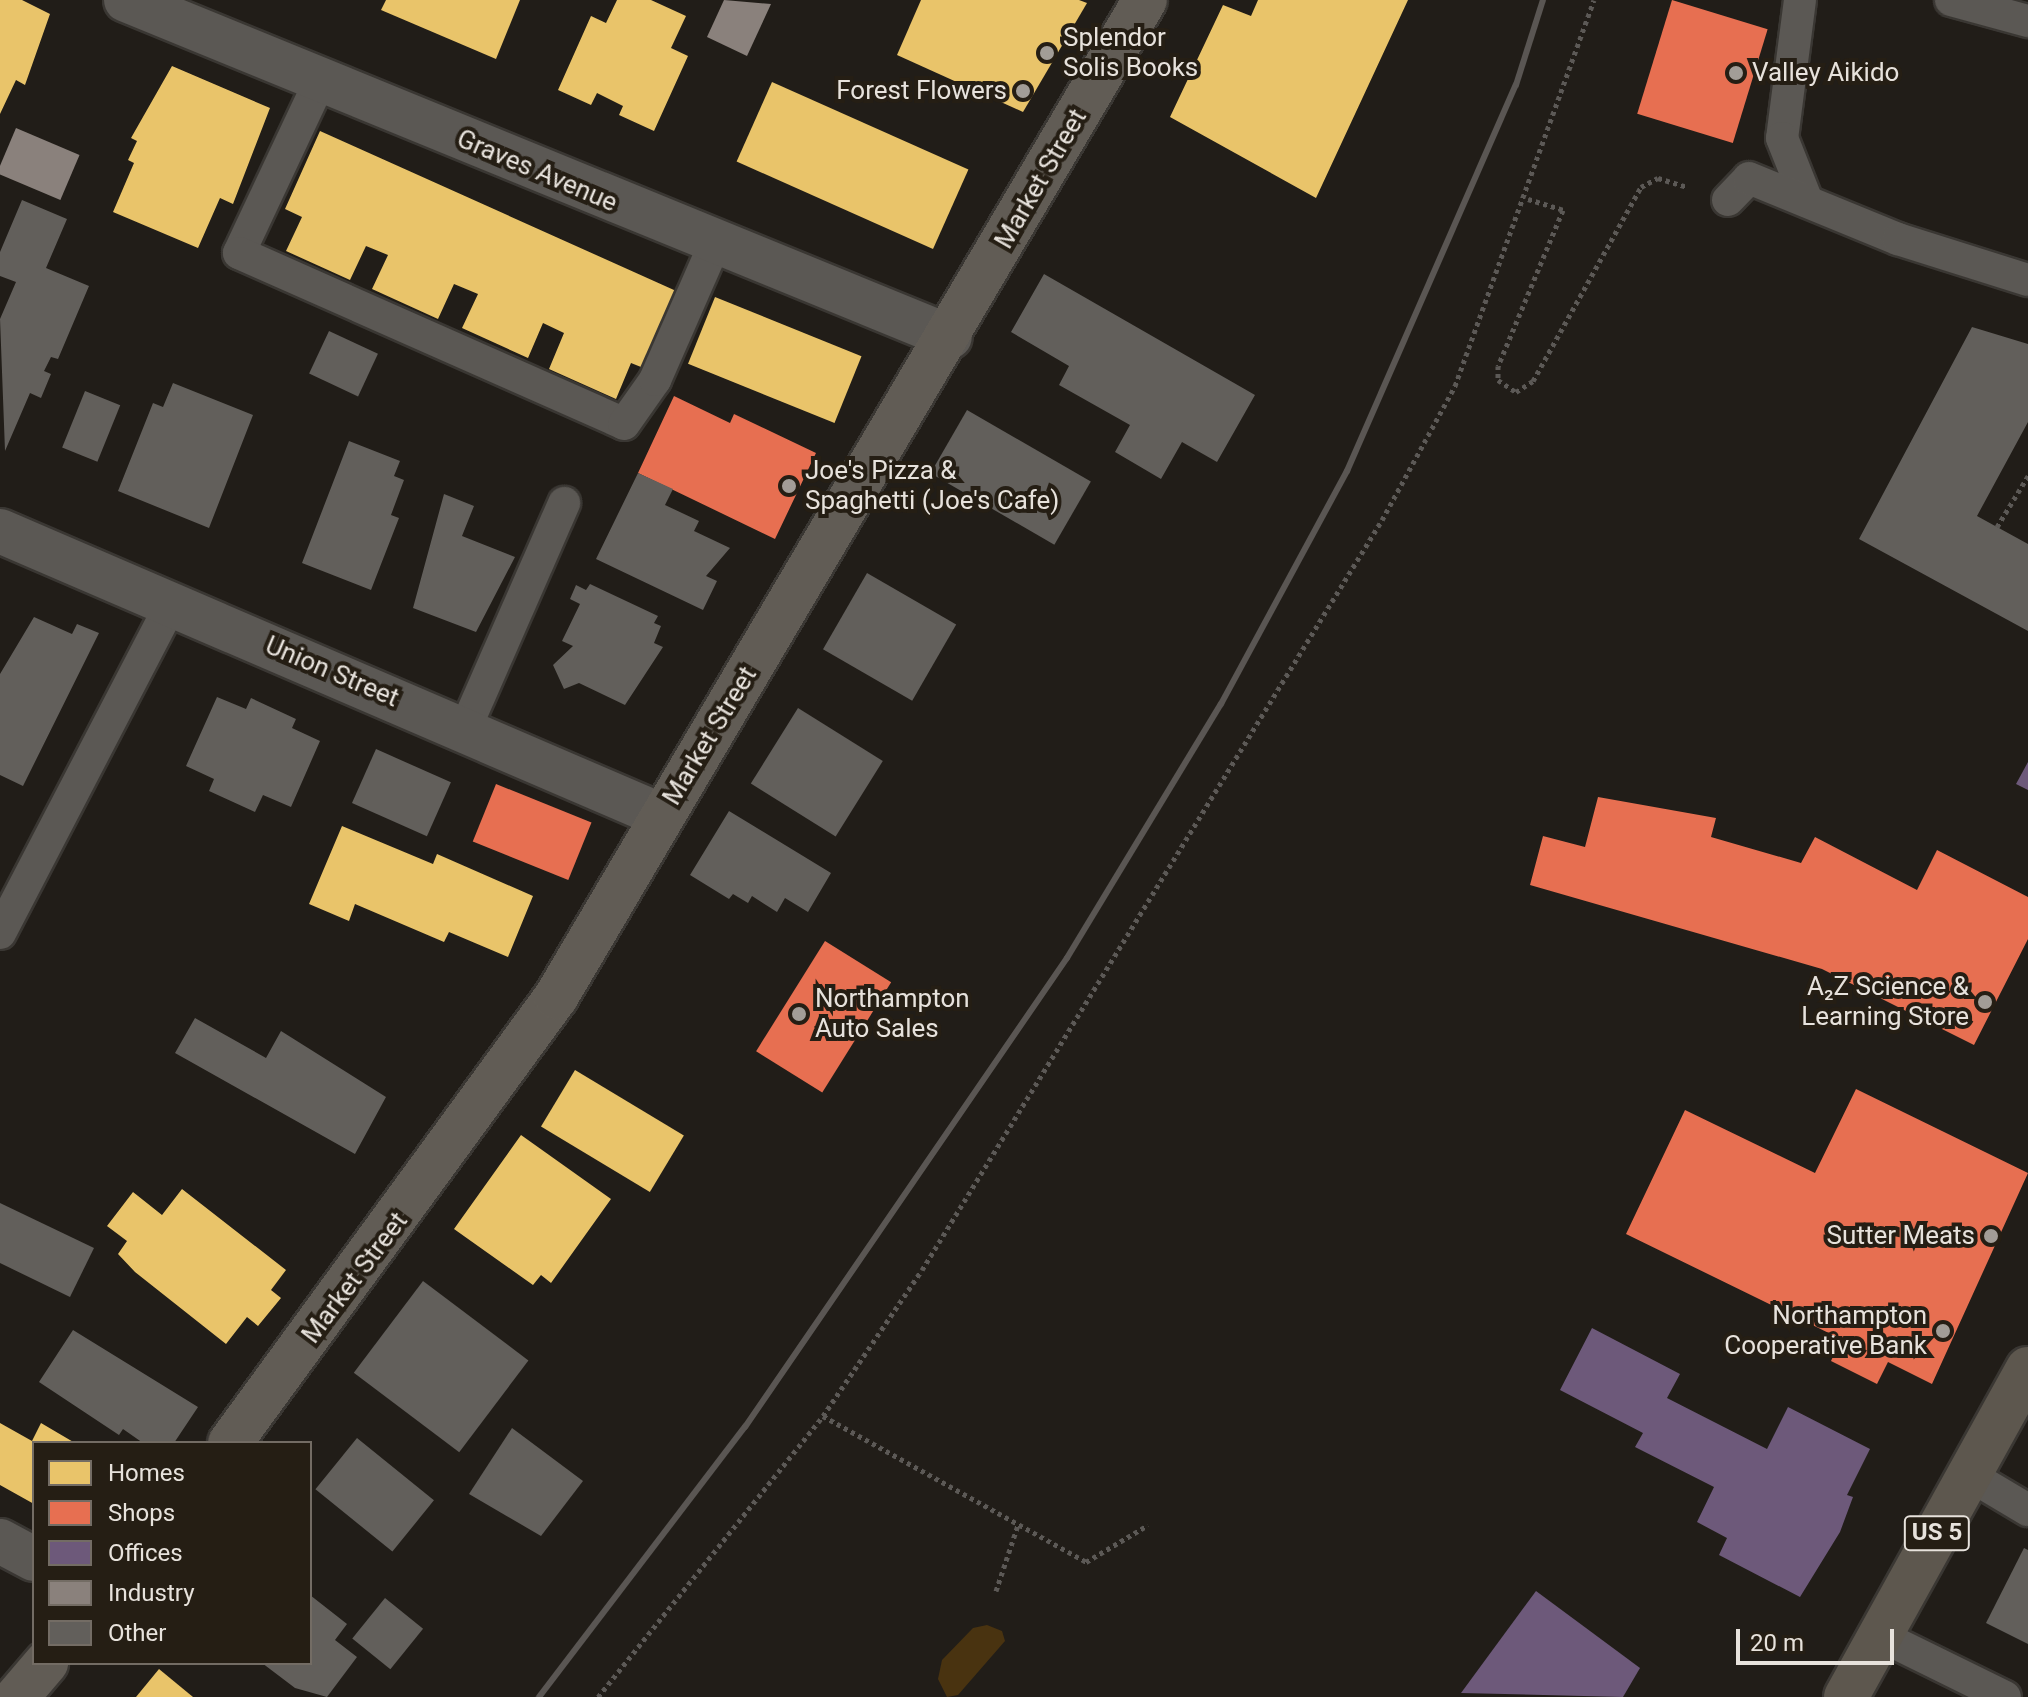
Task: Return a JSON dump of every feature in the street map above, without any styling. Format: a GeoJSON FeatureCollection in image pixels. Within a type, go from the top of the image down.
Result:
{"type":"FeatureCollection","features":[{"type":"Feature","properties":{"kind":"main road","name":"US 5"},"geometry":{"type":"LineString","coordinates":[[1846,1697],[2028,1369]]}},
{"type":"Feature","properties":{"kind":"street","name":"Graves Avenue"},"geometry":{"type":"LineString","coordinates":[[126,0],[950,337]]}},
{"type":"Feature","properties":{"kind":"street","name":"Market Street"},"geometry":{"type":"LineString","coordinates":[[231,1441],[507,1071],[950,337],[1145,0]]}},
{"type":"Feature","properties":{"kind":"street","name":"Union Street"},"geometry":{"type":"LineString","coordinates":[[0,531],[172,602],[662,816]]}},
{"type":"Feature","properties":{"kind":"street"},"geometry":{"type":"LineString","coordinates":[[0,1541],[32,1558]]}},
{"type":"Feature","properties":{"kind":"street"},"geometry":{"type":"LineString","coordinates":[[17,1697],[44,1665]]}},
{"type":"Feature","properties":{"kind":"lane"},"geometry":{"type":"LineString","coordinates":[[1800,0],[1782,138],[1807,201]]}},
{"type":"Feature","properties":{"kind":"lane"},"geometry":{"type":"LineString","coordinates":[[1951,0],[2028,21]]}},
{"type":"Feature","properties":{"kind":"lane"},"geometry":{"type":"LineString","coordinates":[[320,81],[239,253],[624,424],[655,380],[715,243]]}},
{"type":"Feature","properties":{"kind":"lane"},"geometry":{"type":"LineString","coordinates":[[1728,200],[1749,178],[1898,239],[2028,280]]}},
{"type":"Feature","properties":{"kind":"lane"},"geometry":{"type":"LineString","coordinates":[[465,729],[564,503]]}},
{"type":"Feature","properties":{"kind":"lane"},"geometry":{"type":"LineString","coordinates":[[0,933],[172,602]]}},
{"type":"Feature","properties":{"kind":"lane"},"geometry":{"type":"LineString","coordinates":[[1969,1475],[2028,1510]]}},
{"type":"Feature","properties":{"kind":"lane"},"geometry":{"type":"LineString","coordinates":[[1881,1636],[2005,1697]]}},
{"type":"Feature","properties":{"kind":"lane"},"geometry":{"type":"LineString","coordinates":[[2021,1697],[2028,1685]]}},
{"type":"Feature","properties":{"kind":"path"},"geometry":{"type":"LineString","coordinates":[[598,1697],[823,1416],[1128,945],[1382,520],[1455,386],[1528,199],[1594,0]]}},
{"type":"Feature","properties":{"kind":"path"},"geometry":{"type":"LineString","coordinates":[[1528,199],[1563,210],[1498,366],[1498,380],[1516,392],[1533,381],[1641,187],[1658,178],[1728,200]]}},
{"type":"Feature","properties":{"kind":"path"},"geometry":{"type":"LineString","coordinates":[[1997,527],[2028,476]]}},
{"type":"Feature","properties":{"kind":"path"},"geometry":{"type":"LineString","coordinates":[[823,1416],[1086,1562],[1148,1525]]}},
{"type":"Feature","properties":{"kind":"path"},"geometry":{"type":"LineString","coordinates":[[996,1591],[1018,1525]]}},
{"type":"Feature","properties":{"kind":"shaded area"},"geometry":{"type":"Polygon","coordinates":[[[987,1625],[1002,1631],[1005,1641],[958,1695],[947,1697],[938,1679],[942,1660],[973,1628],[987,1625]]]}},
{"type":"Feature","properties":{"kind":"building: Homes"},"geometry":{"type":"Polygon","coordinates":[[[0,0],[22,0],[50,14],[25,85],[16,80],[0,114],[0,0]]]}},
{"type":"Feature","properties":{"kind":"building: Homes"},"geometry":{"type":"Polygon","coordinates":[[[386,0],[520,0],[496,59],[381,10],[386,0]]]}},
{"type":"Feature","properties":{"kind":"building: Homes"},"geometry":{"type":"Polygon","coordinates":[[[617,0],[651,0],[686,16],[671,48],[688,56],[654,131],[619,115],[623,106],[597,93],[591,105],[558,90],[591,16],[606,23],[617,0]]]}},
{"type":"Feature","properties":{"kind":"building: Homes"},"geometry":{"type":"Polygon","coordinates":[[[921,0],[1079,0],[1087,3],[1023,112],[897,55],[921,0]]]}},
{"type":"Feature","properties":{"kind":"building: Homes"},"geometry":{"type":"Polygon","coordinates":[[[1258,0],[1408,0],[1316,198],[1170,117],[1223,5],[1251,16],[1258,0]]]}},
{"type":"Feature","properties":{"kind":"building: Homes"},"geometry":{"type":"Polygon","coordinates":[[[172,66],[270,108],[233,204],[220,198],[198,248],[113,212],[134,163],[128,160],[137,141],[131,138],[172,66]]]}},
{"type":"Feature","properties":{"kind":"building: Homes"},"geometry":{"type":"Polygon","coordinates":[[[772,82],[968,169],[933,249],[737,161],[772,82]]]}},
{"type":"Feature","properties":{"kind":"building: Homes"},"geometry":{"type":"Polygon","coordinates":[[[320,131],[674,290],[676,301],[646,369],[631,363],[616,399],[549,369],[564,333],[543,323],[528,358],[462,328],[478,294],[454,284],[438,319],[372,289],[388,255],[366,246],[350,280],[286,251],[302,217],[285,209],[320,131]]]}},
{"type":"Feature","properties":{"kind":"building: Homes"},"geometry":{"type":"Polygon","coordinates":[[[715,297],[861,356],[835,423],[688,364],[715,297]]]}},
{"type":"Feature","properties":{"kind":"building: Homes"},"geometry":{"type":"Polygon","coordinates":[[[342,826],[433,864],[437,854],[533,896],[508,957],[449,932],[444,942],[355,904],[349,921],[309,904],[342,826]]]}},
{"type":"Feature","properties":{"kind":"building: Homes"},"geometry":{"type":"Polygon","coordinates":[[[575,1070],[684,1135],[650,1192],[541,1127],[575,1070]]]}},
{"type":"Feature","properties":{"kind":"building: Homes"},"geometry":{"type":"Polygon","coordinates":[[[521,1135],[611,1199],[551,1283],[541,1275],[533,1285],[454,1229],[521,1135]]]}},
{"type":"Feature","properties":{"kind":"building: Homes"},"geometry":{"type":"Polygon","coordinates":[[[182,1189],[286,1270],[271,1290],[281,1298],[258,1326],[247,1317],[226,1344],[135,1272],[118,1254],[127,1241],[107,1226],[133,1192],[162,1215],[182,1189]]]}},
{"type":"Feature","properties":{"kind":"building: Homes"},"geometry":{"type":"Polygon","coordinates":[[[0,1423],[32,1441],[32,1503],[0,1485],[0,1423]]]}},
{"type":"Feature","properties":{"kind":"building: Homes"},"geometry":{"type":"Polygon","coordinates":[[[41,1423],[72,1441],[32,1441],[41,1423]]]}},
{"type":"Feature","properties":{"kind":"building: Homes"},"geometry":{"type":"Polygon","coordinates":[[[159,1669],[193,1697],[136,1697],[159,1669]]]}},
{"type":"Feature","properties":{"kind":"building: Shops"},"geometry":{"type":"Polygon","coordinates":[[[1672,0],[1768,29],[1733,143],[1637,114],[1672,0]]]}},
{"type":"Feature","properties":{"kind":"building: Shops"},"geometry":{"type":"Polygon","coordinates":[[[674,396],[730,423],[734,414],[816,453],[775,539],[638,473],[674,396]]]}},
{"type":"Feature","properties":{"kind":"building: Shops"},"geometry":{"type":"Polygon","coordinates":[[[496,784],[591,823],[568,880],[473,841],[496,784]]]}},
{"type":"Feature","properties":{"kind":"building: Shops"},"geometry":{"type":"Polygon","coordinates":[[[1598,797],[1716,818],[1711,837],[1801,863],[1815,837],[1917,890],[1937,850],[2028,897],[2028,939],[1974,1045],[1822,969],[1530,885],[1543,836],[1585,847],[1598,797]]]}},
{"type":"Feature","properties":{"kind":"building: Shops"},"geometry":{"type":"Polygon","coordinates":[[[825,941],[891,982],[822,1093],[756,1051],[825,941]]]}},
{"type":"Feature","properties":{"kind":"building: Shops"},"geometry":{"type":"Polygon","coordinates":[[[1856,1089],[2028,1173],[1932,1384],[1888,1362],[1877,1384],[1831,1361],[1841,1339],[1626,1234],[1685,1110],[1815,1173],[1856,1089]]]}},
{"type":"Feature","properties":{"kind":"building: Offices"},"geometry":{"type":"Polygon","coordinates":[[[2028,762],[2028,790],[2016,784],[2028,762]]]}},
{"type":"Feature","properties":{"kind":"building: Offices"},"geometry":{"type":"Polygon","coordinates":[[[1592,1328],[1680,1374],[1667,1398],[1767,1449],[1788,1407],[1870,1449],[1847,1495],[1853,1497],[1840,1532],[1800,1597],[1719,1555],[1727,1538],[1697,1522],[1714,1487],[1635,1447],[1643,1433],[1560,1390],[1592,1328]]]}},
{"type":"Feature","properties":{"kind":"building: Offices"},"geometry":{"type":"Polygon","coordinates":[[[1536,1591],[1640,1668],[1623,1697],[1461,1693],[1536,1591]]]}},
{"type":"Feature","properties":{"kind":"building: Industry"},"geometry":{"type":"Polygon","coordinates":[[[724,0],[771,4],[747,56],[707,37],[724,0]]]}},
{"type":"Feature","properties":{"kind":"building: Industry"},"geometry":{"type":"Polygon","coordinates":[[[16,128],[80,155],[60,200],[0,174],[0,166],[16,128]]]}},
{"type":"Feature","properties":{"kind":"building: Other"},"geometry":{"type":"Polygon","coordinates":[[[22,200],[67,219],[46,268],[89,286],[58,359],[51,357],[44,371],[51,374],[41,398],[30,393],[5,451],[0,319],[16,282],[0,276],[0,252],[22,200]]]}},
{"type":"Feature","properties":{"kind":"building: Other"},"geometry":{"type":"Polygon","coordinates":[[[1044,274],[1255,395],[1217,462],[1182,442],[1161,479],[1115,452],[1130,425],[1059,385],[1069,366],[1011,332],[1044,274]]]}},
{"type":"Feature","properties":{"kind":"building: Other"},"geometry":{"type":"Polygon","coordinates":[[[1972,327],[2028,344],[2028,422],[1977,516],[2028,544],[2028,631],[1859,539],[1972,327]]]}},
{"type":"Feature","properties":{"kind":"building: Other"},"geometry":{"type":"Polygon","coordinates":[[[329,331],[378,354],[358,396],[309,374],[329,331]]]}},
{"type":"Feature","properties":{"kind":"building: Other"},"geometry":{"type":"Polygon","coordinates":[[[173,383],[253,415],[209,528],[118,491],[153,403],[163,407],[173,383]]]}},
{"type":"Feature","properties":{"kind":"building: Other"},"geometry":{"type":"Polygon","coordinates":[[[85,391],[120,405],[97,462],[62,448],[85,391]]]}},
{"type":"Feature","properties":{"kind":"building: Other"},"geometry":{"type":"Polygon","coordinates":[[[967,410],[1091,482],[1054,545],[930,473],[967,410]]]}},
{"type":"Feature","properties":{"kind":"building: Other"},"geometry":{"type":"Polygon","coordinates":[[[349,441],[400,461],[394,476],[404,480],[391,515],[399,518],[371,590],[302,563],[349,441]]]}},
{"type":"Feature","properties":{"kind":"building: Other"},"geometry":{"type":"Polygon","coordinates":[[[638,473],[673,489],[665,505],[699,521],[694,531],[730,548],[706,576],[717,581],[703,610],[596,559],[638,473]]]}},
{"type":"Feature","properties":{"kind":"building: Other"},"geometry":{"type":"Polygon","coordinates":[[[444,494],[474,506],[462,536],[515,557],[476,632],[413,608],[444,494]]]}},
{"type":"Feature","properties":{"kind":"building: Other"},"geometry":{"type":"Polygon","coordinates":[[[867,573],[956,624],[912,701],[823,649],[867,573]]]}},
{"type":"Feature","properties":{"kind":"building: Other"},"geometry":{"type":"Polygon","coordinates":[[[590,584],[658,616],[654,623],[661,626],[654,643],[663,647],[625,705],[579,683],[564,689],[553,665],[573,646],[562,641],[580,604],[570,599],[576,585],[586,590],[590,584]]]}},
{"type":"Feature","properties":{"kind":"building: Other"},"geometry":{"type":"Polygon","coordinates":[[[34,617],[72,634],[77,624],[99,633],[23,786],[0,775],[0,674],[34,617]]]}},
{"type":"Feature","properties":{"kind":"building: Other"},"geometry":{"type":"Polygon","coordinates":[[[217,697],[246,709],[251,698],[296,719],[292,728],[320,741],[291,807],[263,795],[255,812],[209,791],[214,779],[186,766],[217,697]]]}},
{"type":"Feature","properties":{"kind":"building: Other"},"geometry":{"type":"Polygon","coordinates":[[[798,708],[883,761],[836,836],[751,783],[798,708]]]}},
{"type":"Feature","properties":{"kind":"building: Other"},"geometry":{"type":"Polygon","coordinates":[[[376,749],[451,782],[427,836],[352,803],[376,749]]]}},
{"type":"Feature","properties":{"kind":"building: Other"},"geometry":{"type":"Polygon","coordinates":[[[729,811],[831,873],[808,912],[785,898],[777,912],[752,896],[748,903],[733,894],[729,899],[690,875],[729,811]]]}},
{"type":"Feature","properties":{"kind":"building: Other"},"geometry":{"type":"Polygon","coordinates":[[[195,1018],[266,1058],[281,1031],[386,1097],[355,1154],[175,1053],[195,1018]]]}},
{"type":"Feature","properties":{"kind":"building: Other"},"geometry":{"type":"Polygon","coordinates":[[[0,1203],[94,1248],[70,1297],[0,1263],[0,1203]]]}},
{"type":"Feature","properties":{"kind":"building: Other"},"geometry":{"type":"Polygon","coordinates":[[[423,1281],[528,1360],[459,1452],[354,1373],[423,1281]]]}},
{"type":"Feature","properties":{"kind":"building: Other"},"geometry":{"type":"Polygon","coordinates":[[[73,1330],[198,1407],[175,1441],[140,1441],[123,1429],[119,1435],[39,1382],[73,1330]]]}},
{"type":"Feature","properties":{"kind":"building: Other"},"geometry":{"type":"Polygon","coordinates":[[[512,1428],[583,1481],[541,1536],[469,1494],[512,1428]]]}},
{"type":"Feature","properties":{"kind":"building: Other"},"geometry":{"type":"Polygon","coordinates":[[[357,1438],[434,1500],[392,1552],[315,1489],[357,1438]]]}},
{"type":"Feature","properties":{"kind":"building: Other"},"geometry":{"type":"Polygon","coordinates":[[[2024,1548],[2028,1550],[2028,1644],[1986,1623],[2024,1548]]]}},
{"type":"Feature","properties":{"kind":"building: Other"},"geometry":{"type":"Polygon","coordinates":[[[312,1597],[347,1624],[335,1640],[357,1657],[327,1697],[295,1688],[265,1665],[312,1665],[312,1597]]]}},
{"type":"Feature","properties":{"kind":"building: Other"},"geometry":{"type":"Polygon","coordinates":[[[385,1598],[423,1629],[390,1669],[352,1638],[385,1598]]]}},
{"type":"Feature","properties":{"kind":"railway"},"geometry":{"type":"LineString","coordinates":[[539,1697],[745,1427],[1067,958],[1221,704],[1347,471],[1516,85],[1543,0]]}},
{"type":"Feature","properties":{"kind":"place","name":"Splendor Solis Books"},"geometry":{"type":"Point","coordinates":[1047,53]}},
{"type":"Feature","properties":{"kind":"place","name":"Valley Aikido"},"geometry":{"type":"Point","coordinates":[1736,73]}},
{"type":"Feature","properties":{"kind":"place","name":"Forest Flowers"},"geometry":{"type":"Point","coordinates":[1023,91]}},
{"type":"Feature","properties":{"kind":"place","name":"Joe's Pizza & Spaghetti (Joe's Cafe)"},"geometry":{"type":"Point","coordinates":[789,486]}},
{"type":"Feature","properties":{"kind":"place","name":"A₂Z Science & Learning Store"},"geometry":{"type":"Point","coordinates":[1985,1002]}},
{"type":"Feature","properties":{"kind":"place","name":"Northampton Auto Sales"},"geometry":{"type":"Point","coordinates":[799,1014]}},
{"type":"Feature","properties":{"kind":"place","name":"Sutter Meats"},"geometry":{"type":"Point","coordinates":[1991,1236]}},
{"type":"Feature","properties":{"kind":"place","name":"Northampton Cooperative Bank"},"geometry":{"type":"Point","coordinates":[1943,1331]}}]}
